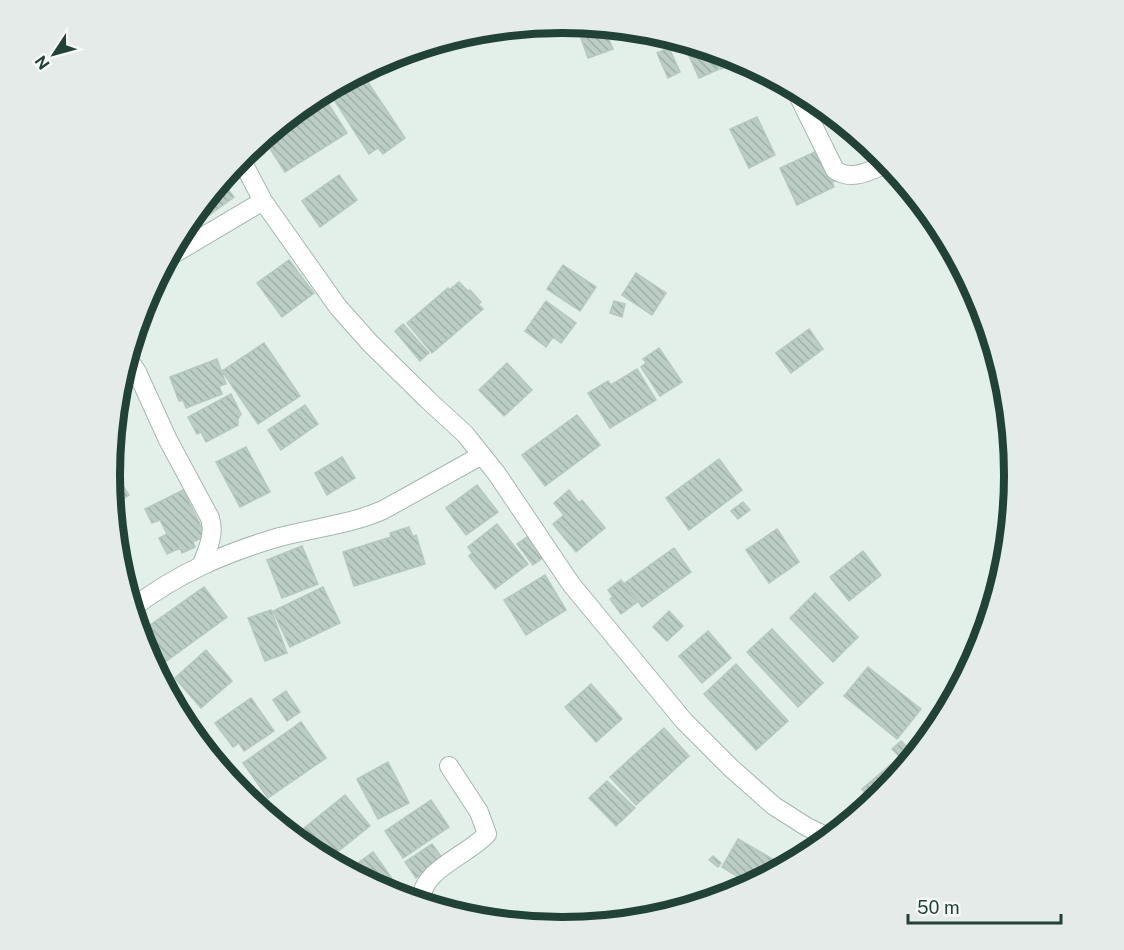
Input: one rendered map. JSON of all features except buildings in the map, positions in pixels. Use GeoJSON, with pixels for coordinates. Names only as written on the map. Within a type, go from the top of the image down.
{"type":"FeatureCollection","features":[{"type":"Feature","properties":{"kind":"street"},"geometry":{"type":"LineString","coordinates":[[802,103],[835,170],[851,177],[879,167]]}},
{"type":"Feature","properties":{"kind":"street"},"geometry":{"type":"LineString","coordinates":[[245,167],[263,201],[345,314],[378,351],[465,434],[497,474],[571,584],[684,721],[731,768],[774,806],[818,836]]}},
{"type":"Feature","properties":{"kind":"street"},"geometry":{"type":"LineString","coordinates":[[182,249],[263,201]]}},
{"type":"Feature","properties":{"kind":"street"},"geometry":{"type":"LineString","coordinates":[[134,367],[168,440],[210,518],[213,527],[212,535],[202,564]]}},
{"type":"Feature","properties":{"kind":"street"},"geometry":{"type":"LineString","coordinates":[[139,603],[160,587],[202,564],[277,538],[366,517],[383,510],[482,455]]}},
{"type":"Feature","properties":{"kind":"street"},"geometry":{"type":"LineString","coordinates":[[422,895],[427,883],[439,869],[480,842],[487,834],[479,812],[449,766]]}}]}
